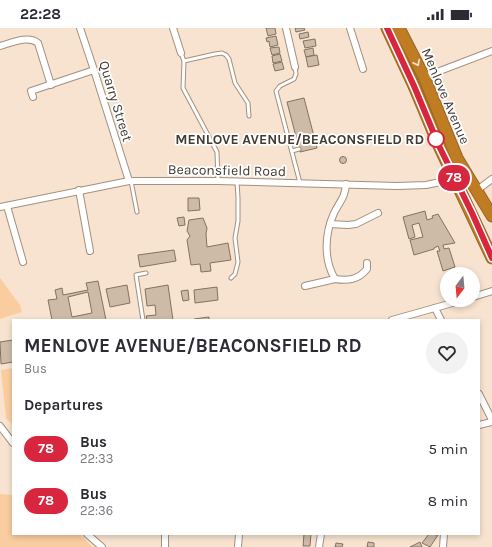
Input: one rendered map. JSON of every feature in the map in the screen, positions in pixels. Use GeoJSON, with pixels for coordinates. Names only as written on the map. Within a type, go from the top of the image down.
{"type":"FeatureCollection","features":[{"type":"Feature","properties":{"kind":"highway","name":"Menlove Avenue"},"geometry":{"type":"LineString","coordinates":[[387,28],[414,86],[440,148],[492,258]]}},
{"type":"Feature","properties":{"kind":"highway","name":"Menlove Avenue"},"geometry":{"type":"LineString","coordinates":[[400,28],[424,77],[457,158],[492,216]]}},
{"type":"Feature","properties":{"kind":"highway"},"geometry":{"type":"LineString","coordinates":[[457,158],[459,165],[458,173],[455,179],[462,187],[468,190],[476,191],[473,197],[471,212]]}},
{"type":"Feature","properties":{"kind":"street","name":"Quarry Street"},"geometry":{"type":"LineString","coordinates":[[80,28],[130,181]]}},
{"type":"Feature","properties":{"kind":"street"},"geometry":{"type":"LineString","coordinates":[[173,28],[182,53]]}},
{"type":"Feature","properties":{"kind":"street"},"geometry":{"type":"LineString","coordinates":[[286,28],[295,67]]}},
{"type":"Feature","properties":{"kind":"street"},"geometry":{"type":"LineString","coordinates":[[350,28],[363,69]]}},
{"type":"Feature","properties":{"kind":"street"},"geometry":{"type":"LineString","coordinates":[[0,46],[29,39],[34,40],[38,43],[51,84]]}},
{"type":"Feature","properties":{"kind":"street"},"geometry":{"type":"LineString","coordinates":[[424,77],[492,51]]}},
{"type":"Feature","properties":{"kind":"street"},"geometry":{"type":"LineString","coordinates":[[31,91],[94,70]]}},
{"type":"Feature","properties":{"kind":"street","name":"Beaconsfield Road"},"geometry":{"type":"LineString","coordinates":[[0,207],[130,181],[237,181],[396,186],[426,185],[455,179]]}},
{"type":"Feature","properties":{"kind":"street"},"geometry":{"type":"LineString","coordinates":[[476,191],[492,179]]}},
{"type":"Feature","properties":{"kind":"street"},"geometry":{"type":"LineString","coordinates":[[335,279],[327,256],[326,245],[330,224],[344,195],[346,184]]}},
{"type":"Feature","properties":{"kind":"street"},"geometry":{"type":"LineString","coordinates":[[79,190],[90,251]]}},
{"type":"Feature","properties":{"kind":"street"},"geometry":{"type":"LineString","coordinates":[[7,206],[23,262]]}},
{"type":"Feature","properties":{"kind":"street"},"geometry":{"type":"LineString","coordinates":[[330,224],[356,224],[378,213]]}},
{"type":"Feature","properties":{"kind":"street"},"geometry":{"type":"LineString","coordinates":[[305,286],[335,279],[345,281],[354,279],[363,275],[367,270],[367,263]]}},
{"type":"Feature","properties":{"kind":"street"},"geometry":{"type":"LineString","coordinates":[[480,295],[492,291]]}},
{"type":"Feature","properties":{"kind":"street"},"geometry":{"type":"LineString","coordinates":[[396,319],[440,307]]}},
{"type":"Feature","properties":{"kind":"street"},"geometry":{"type":"LineString","coordinates":[[435,308],[440,319]]}},
{"type":"Feature","properties":{"kind":"street"},"geometry":{"type":"LineString","coordinates":[[480,396],[492,421],[480,425]]}},
{"type":"Feature","properties":{"kind":"street"},"geometry":{"type":"LineString","coordinates":[[0,426],[12,442]]}},
{"type":"Feature","properties":{"kind":"street"},"geometry":{"type":"LineString","coordinates":[[88,535],[102,547]]}},
{"type":"Feature","properties":{"kind":"street"},"geometry":{"type":"LineString","coordinates":[[164,547],[165,535]]}},
{"type":"Feature","properties":{"kind":"street"},"geometry":{"type":"LineString","coordinates":[[238,547],[239,535]]}},
{"type":"Feature","properties":{"kind":"street"},"geometry":{"type":"LineString","coordinates":[[319,547],[321,535]]}},
{"type":"Feature","properties":{"kind":"street"},"geometry":{"type":"LineString","coordinates":[[443,547],[444,535]]}},
{"type":"Feature","properties":{"kind":"lane"},"geometry":{"type":"LineString","coordinates":[[182,53],[184,61],[182,88],[217,152],[218,181]]}},
{"type":"Feature","properties":{"kind":"lane"},"geometry":{"type":"LineString","coordinates":[[184,61],[215,54],[222,53],[226,55],[229,59],[235,83],[248,103],[249,116]]}},
{"type":"Feature","properties":{"kind":"lane"},"geometry":{"type":"LineString","coordinates":[[295,67],[296,74],[294,79],[280,86],[276,91],[300,183]]}},
{"type":"Feature","properties":{"kind":"lane"},"geometry":{"type":"LineString","coordinates":[[292,151],[299,149]]}},
{"type":"Feature","properties":{"kind":"lane"},"geometry":{"type":"LineString","coordinates":[[130,181],[137,212]]}},
{"type":"Feature","properties":{"kind":"lane"},"geometry":{"type":"LineString","coordinates":[[232,278],[235,274],[238,262],[236,238],[238,205],[237,181]]}},
{"type":"Feature","properties":{"kind":"lane"},"geometry":{"type":"LineString","coordinates":[[143,319],[136,275],[146,273]]}},
{"type":"Feature","properties":{"kind":"shaded area"},"geometry":{"type":"Polygon","coordinates":[[[0,278],[20,305],[22,312],[0,319],[0,278]]]}},
{"type":"Feature","properties":{"kind":"shaded area"},"geometry":{"type":"Polygon","coordinates":[[[12,368],[12,424],[6,418],[1,370],[12,368]]]}},
{"type":"Feature","properties":{"kind":"shaded area"},"geometry":{"type":"Polygon","coordinates":[[[0,494],[12,495],[12,535],[81,535],[92,547],[0,547],[0,494]]]}},
{"type":"Feature","properties":{"kind":"building"},"geometry":{"type":"Polygon","coordinates":[[[266,28],[275,28],[276,34],[268,36],[266,28]]]}},
{"type":"Feature","properties":{"kind":"building"},"geometry":{"type":"Polygon","coordinates":[[[295,28],[304,28],[305,30],[296,32],[295,28]]]}},
{"type":"Feature","properties":{"kind":"building"},"geometry":{"type":"Polygon","coordinates":[[[308,32],[309,37],[300,39],[299,34],[308,32]]]}},
{"type":"Feature","properties":{"kind":"building"},"geometry":{"type":"Polygon","coordinates":[[[276,36],[278,45],[270,47],[269,41],[267,42],[266,38],[276,36]]]}},
{"type":"Feature","properties":{"kind":"building"},"geometry":{"type":"Polygon","coordinates":[[[315,39],[316,46],[305,48],[303,41],[315,39]]]}},
{"type":"Feature","properties":{"kind":"building"},"geometry":{"type":"Polygon","coordinates":[[[279,47],[280,53],[272,55],[270,48],[279,47]]]}},
{"type":"Feature","properties":{"kind":"building"},"geometry":{"type":"Polygon","coordinates":[[[313,48],[314,55],[306,57],[304,50],[313,48]]]}},
{"type":"Feature","properties":{"kind":"building"},"geometry":{"type":"Polygon","coordinates":[[[280,54],[282,61],[273,63],[272,56],[280,54]]]}},
{"type":"Feature","properties":{"kind":"building"},"geometry":{"type":"Polygon","coordinates":[[[317,55],[319,65],[308,67],[306,57],[317,55]]]}},
{"type":"Feature","properties":{"kind":"building"},"geometry":{"type":"Polygon","coordinates":[[[282,62],[284,69],[275,71],[273,64],[282,62]]]}},
{"type":"Feature","properties":{"kind":"building"},"geometry":{"type":"Polygon","coordinates":[[[304,98],[317,148],[300,152],[287,102],[304,98]]]}},
{"type":"Feature","properties":{"kind":"building"},"geometry":{"type":"Polygon","coordinates":[[[343,156],[346,157],[346,163],[343,164],[340,163],[339,160],[340,157],[343,156]]]}},
{"type":"Feature","properties":{"kind":"building"},"geometry":{"type":"Polygon","coordinates":[[[188,198],[199,198],[200,210],[188,211],[188,198]]]}},
{"type":"Feature","properties":{"kind":"building"},"geometry":{"type":"Polygon","coordinates":[[[425,211],[427,220],[438,214],[455,243],[443,245],[444,249],[449,248],[455,267],[442,267],[437,251],[440,251],[438,246],[434,249],[414,255],[410,240],[423,237],[419,223],[412,225],[415,237],[409,239],[403,217],[425,211]]]}},
{"type":"Feature","properties":{"kind":"building"},"geometry":{"type":"Polygon","coordinates":[[[184,217],[185,225],[179,226],[177,218],[184,217]]]}},
{"type":"Feature","properties":{"kind":"building"},"geometry":{"type":"Polygon","coordinates":[[[203,218],[207,228],[207,247],[228,243],[231,260],[210,263],[211,271],[201,272],[200,264],[191,265],[187,240],[190,236],[187,231],[189,220],[203,218]]]}},
{"type":"Feature","properties":{"kind":"building"},"geometry":{"type":"Polygon","coordinates":[[[174,250],[176,261],[140,267],[138,255],[174,250]]]}},
{"type":"Feature","properties":{"kind":"building"},"geometry":{"type":"Polygon","coordinates":[[[98,281],[106,319],[52,319],[48,300],[57,299],[55,290],[62,288],[63,295],[88,290],[86,283],[98,281]],[[88,292],[68,297],[72,317],[92,313],[88,292]]]}},
{"type":"Feature","properties":{"kind":"building"},"geometry":{"type":"Polygon","coordinates":[[[127,285],[130,303],[110,307],[106,289],[127,285]]]}},
{"type":"Feature","properties":{"kind":"building"},"geometry":{"type":"Polygon","coordinates":[[[168,285],[173,319],[147,319],[146,316],[156,315],[155,305],[147,306],[145,289],[168,285]]]}},
{"type":"Feature","properties":{"kind":"building"},"geometry":{"type":"Polygon","coordinates":[[[217,287],[218,300],[195,303],[194,290],[217,287]]]}},
{"type":"Feature","properties":{"kind":"building"},"geometry":{"type":"Polygon","coordinates":[[[188,290],[189,300],[183,301],[181,291],[188,290]]]}},
{"type":"Feature","properties":{"kind":"building"},"geometry":{"type":"Polygon","coordinates":[[[209,317],[209,319],[194,319],[209,317]]]}},
{"type":"Feature","properties":{"kind":"building"},"geometry":{"type":"Polygon","coordinates":[[[12,340],[12,362],[1,364],[0,342],[12,340]]]}},
{"type":"Feature","properties":{"kind":"building"},"geometry":{"type":"Polygon","coordinates":[[[304,535],[311,535],[310,546],[303,546],[304,535]]]}},
{"type":"Feature","properties":{"kind":"building"},"geometry":{"type":"Polygon","coordinates":[[[428,535],[438,535],[430,547],[422,543],[428,535]]]}},
{"type":"Feature","properties":{"kind":"building"},"geometry":{"type":"Polygon","coordinates":[[[368,542],[374,543],[374,547],[367,547],[368,542]]]}},
{"type":"Feature","properties":{"kind":"building"},"geometry":{"type":"Polygon","coordinates":[[[420,542],[422,547],[410,547],[420,542]]]}},
{"type":"Feature","properties":{"kind":"building"},"geometry":{"type":"Polygon","coordinates":[[[336,543],[343,544],[342,547],[335,547],[336,543]]]}},
{"type":"Feature","properties":{"kind":"bus line","name":"78"},"geometry":{"type":"LineString","coordinates":[[387,28],[414,86],[440,148],[492,258]]}},
{"type":"Feature","properties":{"kind":"place","name":"MENLOVE AVENUE/BEACONSFIELD RD"},"geometry":{"type":"Point","coordinates":[436,139]}}]}
